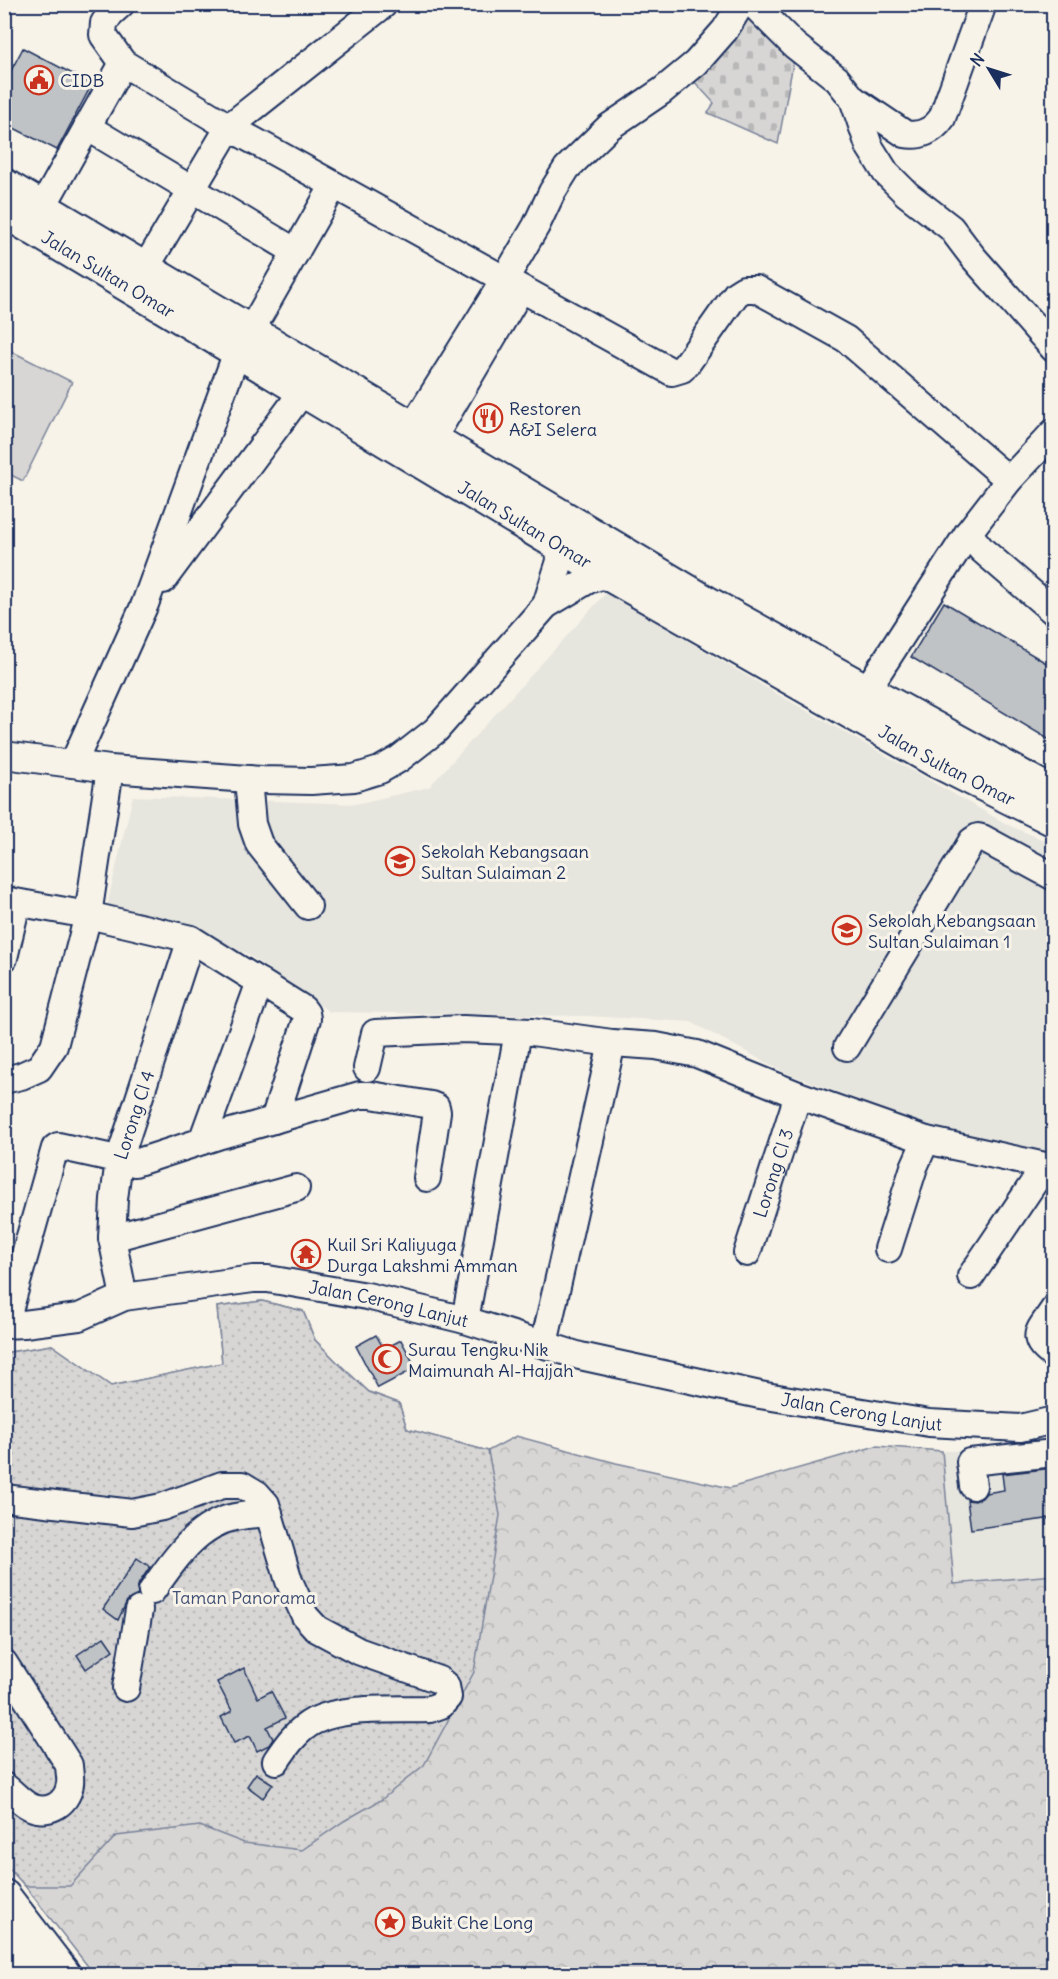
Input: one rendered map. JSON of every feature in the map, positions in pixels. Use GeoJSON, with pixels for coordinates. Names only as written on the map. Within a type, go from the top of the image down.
{"type":"FeatureCollection","features":[{"type":"Feature","properties":{"kind":"main road"},"geometry":{"type":"LineString","coordinates":[[4,185],[146,267],[244,342],[422,434],[706,602],[1053,794]]}},
{"type":"Feature","properties":{"kind":"main road","name":"Jalan Sultan Omar"},"geometry":{"type":"LineString","coordinates":[[4,211],[244,342],[303,391],[608,574],[939,762],[1053,820]]}},
{"type":"Feature","properties":{"kind":"main road"},"geometry":{"type":"LineString","coordinates":[[4,1896],[64,1974]]}},
{"type":"Feature","properties":{"kind":"main road"},"geometry":{"type":"LineString","coordinates":[[4,1938],[33,1974]]}},
{"type":"Feature","properties":{"kind":"street"},"geometry":{"type":"LineString","coordinates":[[121,4],[104,23],[103,35],[123,63],[229,127],[672,372],[681,369],[688,362],[736,294],[744,289],[756,289],[846,339],[1009,480]]}},
{"type":"Feature","properties":{"kind":"street"},"geometry":{"type":"LineString","coordinates":[[422,434],[513,284],[536,226],[552,192],[567,168],[609,127],[662,91],[696,63],[725,30],[741,4]]}},
{"type":"Feature","properties":{"kind":"street"},"geometry":{"type":"LineString","coordinates":[[753,4],[794,45],[837,79],[853,99],[905,134],[913,136],[932,129],[942,118],[983,4]]}},
{"type":"Feature","properties":{"kind":"street"},"geometry":{"type":"LineString","coordinates":[[146,267],[229,127],[383,5]]}},
{"type":"Feature","properties":{"kind":"street"},"geometry":{"type":"LineString","coordinates":[[43,206],[123,63]]}},
{"type":"Feature","properties":{"kind":"street"},"geometry":{"type":"LineString","coordinates":[[853,99],[869,146],[886,173],[907,194],[951,228],[1053,349]]}},
{"type":"Feature","properties":{"kind":"street"},"geometry":{"type":"LineString","coordinates":[[87,127],[296,252]]}},
{"type":"Feature","properties":{"kind":"street"},"geometry":{"type":"LineString","coordinates":[[73,764],[145,604],[244,342],[334,185]]}},
{"type":"Feature","properties":{"kind":"street"},"geometry":{"type":"LineString","coordinates":[[145,604],[303,391]]}},
{"type":"Feature","properties":{"kind":"street"},"geometry":{"type":"LineString","coordinates":[[866,691],[968,533],[1009,480],[1053,432]]}},
{"type":"Feature","properties":{"kind":"street"},"geometry":{"type":"LineString","coordinates":[[968,533],[982,550],[1053,612]]}},
{"type":"Feature","properties":{"kind":"street"},"geometry":{"type":"LineString","coordinates":[[546,605],[556,580],[560,561],[559,544]]}},
{"type":"Feature","properties":{"kind":"street"},"geometry":{"type":"LineString","coordinates":[[4,755],[110,769],[248,779],[311,781],[354,778],[380,770],[399,759],[436,730],[546,605],[588,580],[608,574]]}},
{"type":"Feature","properties":{"kind":"street"},"geometry":{"type":"LineString","coordinates":[[4,1080],[39,1068],[54,1046],[88,915],[110,769]]}},
{"type":"Feature","properties":{"kind":"street"},"geometry":{"type":"LineString","coordinates":[[248,779],[252,824],[259,844],[308,906]]}},
{"type":"Feature","properties":{"kind":"street"},"geometry":{"type":"LineString","coordinates":[[847,1047],[972,841],[978,837],[982,838],[1053,877]]}},
{"type":"Feature","properties":{"kind":"street"},"geometry":{"type":"LineString","coordinates":[[4,958],[11,902],[88,915],[191,939],[306,1013],[307,1019],[274,1120]]}},
{"type":"Feature","properties":{"kind":"street","name":"Lorong Cl 4"},"geometry":{"type":"LineString","coordinates":[[124,1297],[112,1238],[119,1160],[191,939]]}},
{"type":"Feature","properties":{"kind":"street"},"geometry":{"type":"LineString","coordinates":[[202,1141],[260,982]]}},
{"type":"Feature","properties":{"kind":"street"},"geometry":{"type":"LineString","coordinates":[[367,1068],[375,1033],[463,1029],[518,1032],[656,1046],[697,1054],[798,1095],[926,1140],[1049,1167],[971,1276]]}},
{"type":"Feature","properties":{"kind":"street"},"geometry":{"type":"LineString","coordinates":[[465,1320],[518,1032]]}},
{"type":"Feature","properties":{"kind":"street"},"geometry":{"type":"LineString","coordinates":[[544,1344],[612,1043]]}},
{"type":"Feature","properties":{"kind":"street"},"geometry":{"type":"LineString","coordinates":[[5,1325],[55,1148],[58,1146],[62,1145],[135,1163],[360,1095],[371,1095],[431,1104],[436,1107],[427,1178]]}},
{"type":"Feature","properties":{"kind":"street","name":"Lorong Cl 3"},"geometry":{"type":"LineString","coordinates":[[747,1253],[798,1095]]}},
{"type":"Feature","properties":{"kind":"street"},"geometry":{"type":"LineString","coordinates":[[888,1249],[914,1167],[926,1140]]}},
{"type":"Feature","properties":{"kind":"street"},"geometry":{"type":"LineString","coordinates":[[112,1238],[296,1188]]}},
{"type":"Feature","properties":{"kind":"street","name":"Jalan Cerong Lanjut"},"geometry":{"type":"LineString","coordinates":[[5,1325],[79,1317],[124,1297],[236,1281],[268,1279],[367,1296],[465,1320],[598,1360],[724,1389],[929,1423],[1020,1428],[1053,1420]]}},
{"type":"Feature","properties":{"kind":"street"},"geometry":{"type":"LineString","coordinates":[[1053,1309],[1037,1339],[1041,1346],[1053,1356]]}},
{"type":"Feature","properties":{"kind":"street"},"geometry":{"type":"LineString","coordinates":[[973,1486],[970,1462],[1053,1453]]}},
{"type":"Feature","properties":{"kind":"street"},"geometry":{"type":"LineString","coordinates":[[4,1498],[132,1513],[162,1507],[222,1485],[242,1485],[257,1494],[266,1504],[289,1581],[305,1616],[317,1629],[358,1651],[439,1680],[446,1686],[448,1697],[441,1705],[430,1709],[340,1712],[313,1722],[288,1742],[276,1761]]}},
{"type":"Feature","properties":{"kind":"street"},"geometry":{"type":"LineString","coordinates":[[126,1688],[146,1601],[185,1547],[210,1527],[233,1517],[269,1513]]}},
{"type":"Feature","properties":{"kind":"street"},"geometry":{"type":"LineString","coordinates":[[4,1663],[69,1765],[70,1784],[66,1798],[56,1808],[41,1810],[27,1805],[4,1786]]}},
{"type":"Feature","properties":{"kind":"shaded area"},"geometry":{"type":"Polygon","coordinates":[[[606,593],[784,698],[1010,826],[1053,844],[1053,1154],[931,1127],[784,1072],[691,1022],[588,1016],[330,1012],[246,953],[104,918],[133,796],[356,804],[429,787],[606,593]]]}},
{"type":"Feature","properties":{"kind":"shaded area"},"geometry":{"type":"Polygon","coordinates":[[[1053,1441],[1053,1575],[954,1584],[942,1451],[998,1450],[1053,1441]]]}},
{"type":"Feature","properties":{"kind":"green space"},"geometry":{"type":"Polygon","coordinates":[[[754,12],[795,53],[778,144],[708,113],[714,103],[692,79],[743,14],[754,12]]]}},
{"type":"Feature","properties":{"kind":"green space"},"geometry":{"type":"Polygon","coordinates":[[[5,348],[72,382],[23,481],[5,472],[5,348]]]}},
{"type":"Feature","properties":{"kind":"green space"},"geometry":{"type":"Polygon","coordinates":[[[262,1301],[303,1311],[315,1340],[337,1362],[369,1392],[399,1403],[407,1429],[488,1451],[516,1436],[616,1463],[730,1488],[876,1446],[942,1451],[954,1584],[1053,1575],[1053,1974],[94,1974],[5,1863],[4,1353],[52,1345],[111,1386],[222,1363],[217,1307],[262,1301]]]}},
{"type":"Feature","properties":{"kind":"green space","name":"Taman Panorama"},"geometry":{"type":"Polygon","coordinates":[[[262,1301],[303,1311],[315,1340],[337,1362],[369,1392],[399,1403],[407,1429],[488,1451],[500,1515],[474,1672],[424,1765],[381,1800],[344,1821],[302,1850],[244,1843],[200,1826],[116,1836],[70,1886],[25,1886],[4,1863],[4,1353],[52,1345],[111,1386],[222,1363],[217,1307],[262,1301]]]}},
{"type":"Feature","properties":{"kind":"building"},"geometry":{"type":"Polygon","coordinates":[[[23,48],[92,84],[57,150],[4,123],[4,84],[23,48]]]}},
{"type":"Feature","properties":{"kind":"building"},"geometry":{"type":"Polygon","coordinates":[[[944,602],[1053,667],[1053,742],[911,657],[944,602]]]}},
{"type":"Feature","properties":{"kind":"building","name":"Surau Tengku Nik Maimunah Al-Hajjah"},"geometry":{"type":"Polygon","coordinates":[[[376,1335],[384,1349],[401,1340],[416,1368],[378,1388],[356,1346],[376,1335]]]}},
{"type":"Feature","properties":{"kind":"building"},"geometry":{"type":"Polygon","coordinates":[[[1053,1468],[1053,1518],[971,1529],[967,1500],[975,1501],[986,1493],[1004,1490],[1002,1474],[1053,1468]]]}},
{"type":"Feature","properties":{"kind":"building"},"geometry":{"type":"Polygon","coordinates":[[[137,1558],[150,1567],[139,1583],[138,1595],[127,1601],[118,1620],[103,1609],[137,1558]]]}},
{"type":"Feature","properties":{"kind":"building"},"geometry":{"type":"Polygon","coordinates":[[[104,1637],[113,1650],[86,1669],[77,1655],[104,1637]]]}},
{"type":"Feature","properties":{"kind":"building"},"geometry":{"type":"Polygon","coordinates":[[[244,1668],[258,1698],[271,1691],[285,1718],[267,1727],[273,1739],[269,1745],[257,1751],[250,1736],[234,1743],[221,1717],[232,1711],[217,1682],[244,1668]]]}},
{"type":"Feature","properties":{"kind":"building"},"geometry":{"type":"Polygon","coordinates":[[[256,1773],[273,1784],[263,1798],[247,1786],[256,1773]]]}},
{"type":"Feature","properties":{"kind":"place","name":"CIDB"},"geometry":{"type":"Point","coordinates":[39,80]}},
{"type":"Feature","properties":{"kind":"place","name":"Restoren A&I Selera"},"geometry":{"type":"Point","coordinates":[488,418]}},
{"type":"Feature","properties":{"kind":"place","name":"Sekolah Kebangsaan Sultan Sulaiman 2"},"geometry":{"type":"Point","coordinates":[400,861]}},
{"type":"Feature","properties":{"kind":"place","name":"Sekolah Kebangsaan Sultan Sulaiman 1"},"geometry":{"type":"Point","coordinates":[847,930]}},
{"type":"Feature","properties":{"kind":"place","name":"Kuil Sri Kaliyuga Durga Lakshmi Amman"},"geometry":{"type":"Point","coordinates":[306,1254]}},
{"type":"Feature","properties":{"kind":"place","name":"Surau Tengku Nik Maimunah Al-Hajjah"},"geometry":{"type":"Point","coordinates":[387,1359]}},
{"type":"Feature","properties":{"kind":"place","name":"Bukit Che Long"},"geometry":{"type":"Point","coordinates":[390,1922]}}]}
